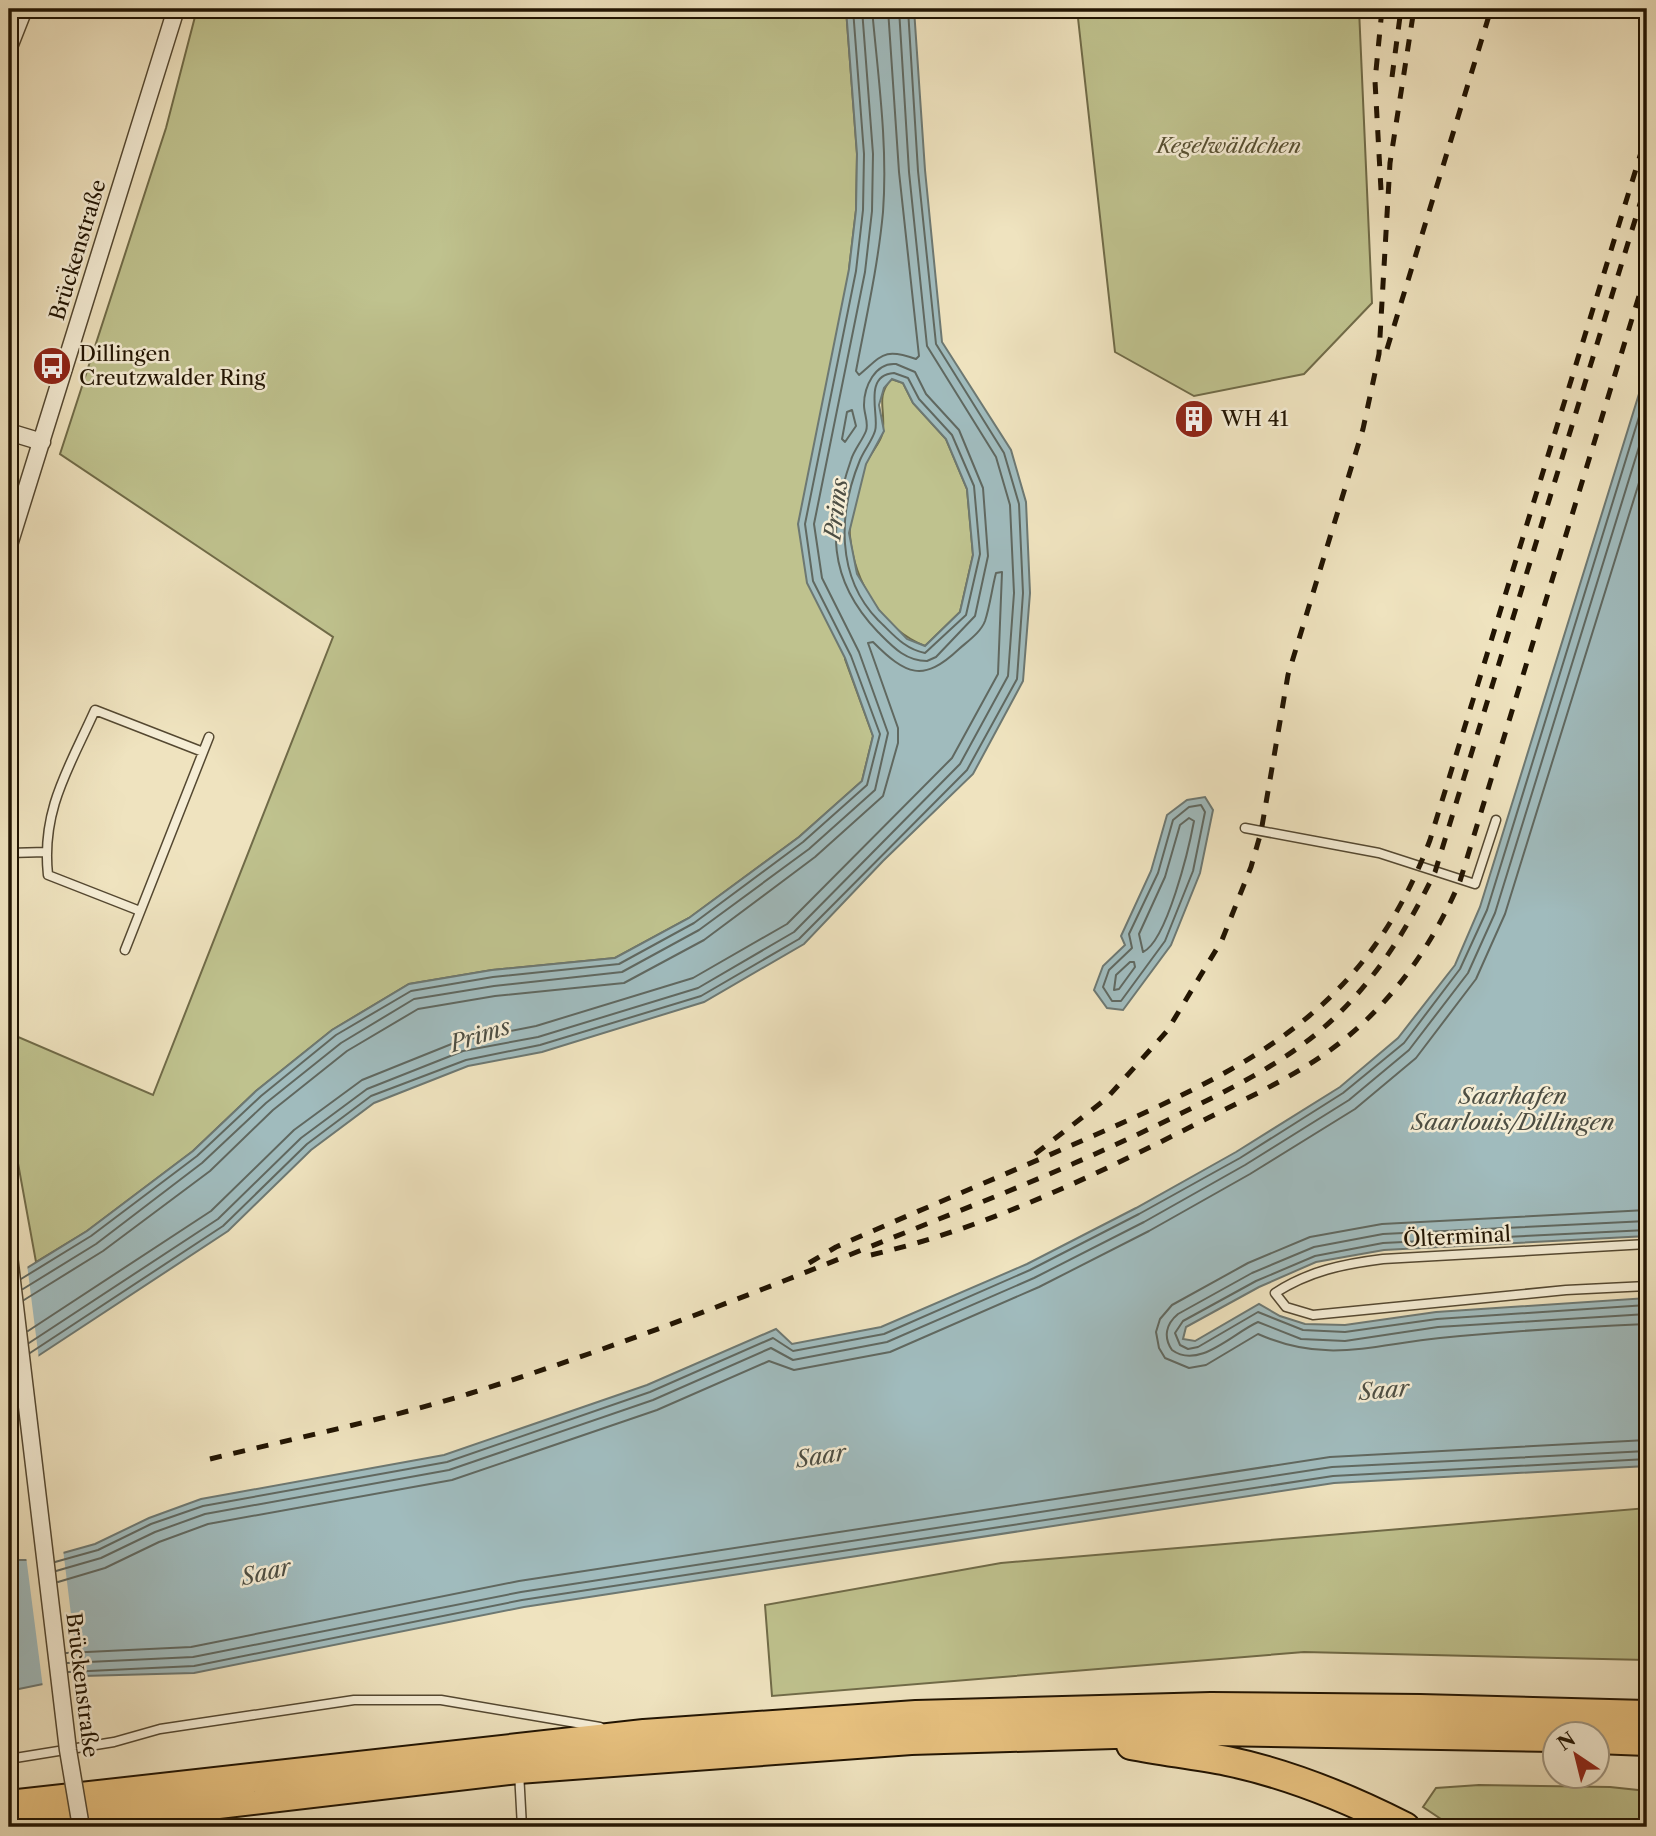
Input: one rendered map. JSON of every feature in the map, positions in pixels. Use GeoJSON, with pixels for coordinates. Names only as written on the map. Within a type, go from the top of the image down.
{"type":"FeatureCollection","features":[{"type":"Feature","properties":{"kind":"highway"},"geometry":{"type":"LineString","coordinates":[[9,1805],[644,1734],[916,1715],[1102,1709],[1420,1709],[1647,1716]]}},
{"type":"Feature","properties":{"kind":"highway"},"geometry":{"type":"LineString","coordinates":[[23,1827],[518,1769],[774,1748],[1066,1734],[1279,1731],[1540,1737]]}},
{"type":"Feature","properties":{"kind":"highway"},"geometry":{"type":"LineString","coordinates":[[1066,1734],[1227,1761],[1276,1773],[1321,1788],[1405,1827]]}},
{"type":"Feature","properties":{"kind":"highway"},"geometry":{"type":"LineString","coordinates":[[1610,1740],[1647,1741]]}},
{"type":"Feature","properties":{"kind":"street"},"geometry":{"type":"LineString","coordinates":[[9,47],[24,9]]}},
{"type":"Feature","properties":{"kind":"street","name":"Brückenstraße"},"geometry":{"type":"LineString","coordinates":[[9,545],[176,9]]}},
{"type":"Feature","properties":{"kind":"street"},"geometry":{"type":"LineString","coordinates":[[9,432],[42,442]]}},
{"type":"Feature","properties":{"kind":"street","name":"Brückenstraße"},"geometry":{"type":"LineString","coordinates":[[9,1256],[68,1750],[81,1827]]}},
{"type":"Feature","properties":{"kind":"lane"},"geometry":{"type":"LineString","coordinates":[[140,911],[48,875],[46,852],[50,810],[95,710],[203,752]]}},
{"type":"Feature","properties":{"kind":"lane"},"geometry":{"type":"LineString","coordinates":[[125,950],[209,737]]}},
{"type":"Feature","properties":{"kind":"lane"},"geometry":{"type":"LineString","coordinates":[[1245,828],[1379,853],[1475,884],[1496,820]]}},
{"type":"Feature","properties":{"kind":"lane"},"geometry":{"type":"LineString","coordinates":[[9,853],[46,852]]}},
{"type":"Feature","properties":{"kind":"lane","name":"Ölterminal"},"geometry":{"type":"LineString","coordinates":[[1647,1244],[1383,1259],[1340,1265],[1301,1276],[1275,1293],[1286,1307],[1313,1315],[1566,1290],[1647,1286]]}},
{"type":"Feature","properties":{"kind":"lane"},"geometry":{"type":"LineString","coordinates":[[9,1759],[68,1750],[160,1729],[354,1700],[442,1700],[644,1734]]}},
{"type":"Feature","properties":{"kind":"lane"},"geometry":{"type":"LineString","coordinates":[[518,1769],[522,1827]]}},
{"type":"Feature","properties":{"kind":"green space"},"geometry":{"type":"Polygon","coordinates":[[[197,9],[846,9],[857,154],[856,210],[849,269],[845,659],[873,736],[862,781],[799,837],[689,918],[615,958],[492,970],[409,984],[332,1030],[256,1091],[193,1151],[87,1231],[36,1262],[9,1114],[9,1033],[153,1095],[333,637],[60,454],[166,128],[197,9]]]}},
{"type":"Feature","properties":{"kind":"green space","name":"Kegelwäldchen"},"geometry":{"type":"Polygon","coordinates":[[[1077,9],[1359,9],[1372,303],[1304,374],[1194,396],[1115,352],[1077,9]]]}},
{"type":"Feature","properties":{"kind":"green space"},"geometry":{"type":"Polygon","coordinates":[[[891,379],[903,383],[913,403],[946,439],[967,489],[973,555],[960,612],[925,646],[896,628],[873,602],[857,570],[850,536],[861,478],[882,433],[882,397],[891,379]]]}},
{"type":"Feature","properties":{"kind":"green space"},"geometry":{"type":"Polygon","coordinates":[[[1647,1508],[1647,1660],[1304,1652],[772,1696],[765,1605],[1001,1563],[1647,1508]]]}},
{"type":"Feature","properties":{"kind":"green space"},"geometry":{"type":"Polygon","coordinates":[[[1479,1785],[1540,1786],[1540,1790],[1610,1790],[1610,1787],[1647,1791],[1647,1827],[1453,1827],[1423,1807],[1436,1788],[1479,1785]]]}},
{"type":"Feature","properties":{"kind":"water","name":"Prims"},"geometry":{"type":"Polygon","coordinates":[[[846,9],[914,9],[925,170],[942,342],[1011,450],[1026,502],[1030,593],[1023,681],[973,774],[883,861],[804,944],[704,1002],[542,1052],[468,1066],[374,1103],[311,1150],[228,1231],[9,1375],[9,1279],[87,1231],[193,1151],[256,1091],[332,1030],[409,984],[492,970],[615,958],[689,918],[799,837],[862,781],[873,736],[845,658],[807,583],[798,524],[849,269],[856,210],[857,154],[846,9]],[[892,379],[884,388],[879,405],[884,431],[866,464],[849,533],[857,574],[879,610],[907,639],[925,646],[960,612],[973,555],[967,489],[946,439],[913,403],[903,383],[892,379]]]}},
{"type":"Feature","properties":{"kind":"water"},"geometry":{"type":"Polygon","coordinates":[[[1647,368],[1647,1236],[1384,1250],[1316,1262],[1259,1287],[1186,1327],[1183,1339],[1195,1341],[1259,1304],[1280,1316],[1305,1324],[1345,1325],[1436,1312],[1647,1298],[1647,1466],[1334,1483],[524,1607],[194,1673],[82,1676],[9,1691],[9,1560],[38,1560],[95,1544],[149,1518],[201,1499],[444,1455],[647,1385],[776,1329],[792,1344],[881,1327],[1027,1264],[1136,1208],[1236,1152],[1340,1087],[1398,1038],[1455,965],[1480,907],[1647,368]]]}},
{"type":"Feature","properties":{"kind":"water"},"geometry":{"type":"Polygon","coordinates":[[[1205,797],[1213,810],[1200,873],[1171,945],[1123,1010],[1107,1008],[1094,990],[1103,966],[1125,945],[1121,936],[1151,871],[1167,815],[1187,800],[1205,797]]]}},
{"type":"Feature","properties":{"kind":"pier"},"geometry":{"type":"Polygon","coordinates":[[[27,1264],[39,1360],[9,1379],[9,1275],[27,1264]]]}},
{"type":"Feature","properties":{"kind":"pier"},"geometry":{"type":"Polygon","coordinates":[[[63,1549],[79,1680],[43,1688],[26,1556],[63,1549]]]}},
{"type":"Feature","properties":{"kind":"railway"},"geometry":{"type":"LineString","coordinates":[[1381,190],[1375,81],[1382,9]]}},
{"type":"Feature","properties":{"kind":"railway"},"geometry":{"type":"LineString","coordinates":[[1392,77],[1401,9]]}},
{"type":"Feature","properties":{"kind":"railway"},"geometry":{"type":"LineString","coordinates":[[1035,1154],[1106,1099],[1167,1031],[1222,940],[1251,867],[1261,832],[1288,675],[1363,429],[1379,354],[1390,163],[1414,9]]}},
{"type":"Feature","properties":{"kind":"railway"},"geometry":{"type":"LineString","coordinates":[[1387,349],[1491,9]]}},
{"type":"Feature","properties":{"kind":"railway"},"geometry":{"type":"LineString","coordinates":[[809,1263],[836,1247],[1152,1110],[1204,1084],[1253,1056],[1297,1026],[1337,990],[1373,949],[1404,899],[1430,840],[1647,133]]}},
{"type":"Feature","properties":{"kind":"railway"},"geometry":{"type":"LineString","coordinates":[[210,1459],[468,1394],[592,1353],[837,1260],[1047,1175],[1161,1123],[1241,1083],[1291,1053],[1321,1030],[1356,995],[1386,957],[1400,937],[1435,872],[1647,181]]}},
{"type":"Feature","properties":{"kind":"railway"},"geometry":{"type":"LineString","coordinates":[[871,1255],[957,1230],[1041,1198],[1124,1160],[1259,1092],[1330,1051],[1364,1022],[1398,986],[1426,946],[1460,881],[1639,296]]}},
{"type":"Feature","properties":{"kind":"place","name":"Dillingen Creutzwalder Ring"},"geometry":{"type":"Point","coordinates":[52,366]}},
{"type":"Feature","properties":{"kind":"place","name":"WH 41"},"geometry":{"type":"Point","coordinates":[1194,419]}},
{"type":"Feature","properties":{"kind":"water label","name":"Saarhafen Saarlouis/Dillingen"},"geometry":{"type":"Point","coordinates":[1513,1109]}},
{"type":"Feature","properties":{"kind":"water label","name":"Saar"},"geometry":{"type":"Point","coordinates":[1384,1390]}},
{"type":"Feature","properties":{"kind":"water label","name":"Saar"},"geometry":{"type":"Point","coordinates":[821,1456]}},
{"type":"Feature","properties":{"kind":"water label","name":"Saar"},"geometry":{"type":"Point","coordinates":[266,1572]}}]}
